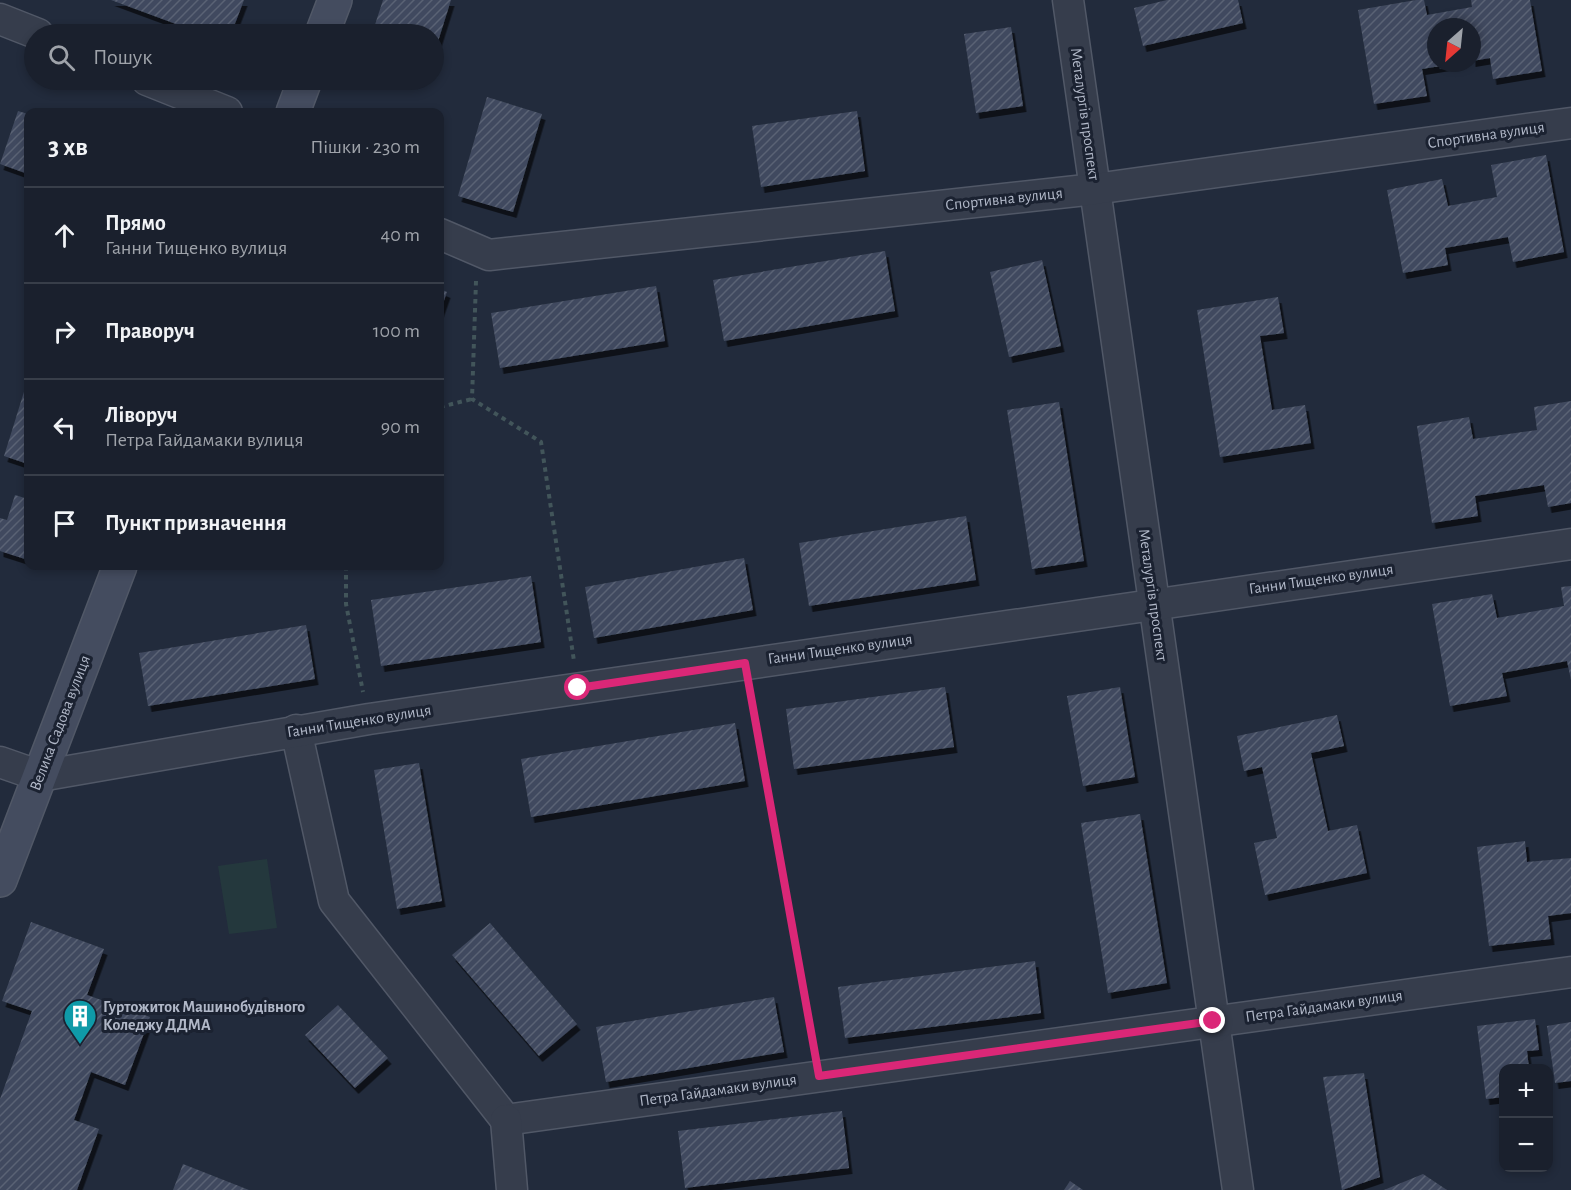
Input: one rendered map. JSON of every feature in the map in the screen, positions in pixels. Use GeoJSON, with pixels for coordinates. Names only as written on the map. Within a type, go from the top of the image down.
{"type":"FeatureCollection","features":[{"type":"Feature","properties":{"kind":"street"},"geometry":{"type":"LineString","coordinates":[[326,24],[335,0]]}},
{"type":"Feature","properties":{"kind":"street","name":"Металургів проспект"},"geometry":{"type":"LineString","coordinates":[[1068,0],[1238,1190]]}},
{"type":"Feature","properties":{"kind":"street"},"geometry":{"type":"LineString","coordinates":[[0,19],[24,28]]}},
{"type":"Feature","properties":{"kind":"street"},"geometry":{"type":"LineString","coordinates":[[172,90],[217,108]]}},
{"type":"Feature","properties":{"kind":"street"},"geometry":{"type":"LineString","coordinates":[[294,108],[301,90]]}},
{"type":"Feature","properties":{"kind":"street","name":"Спортивна вулиця"},"geometry":{"type":"LineString","coordinates":[[444,236],[489,255],[1095,189],[1571,123]]}},
{"type":"Feature","properties":{"kind":"street","name":"Ганни Тищенко вулиця"},"geometry":{"type":"LineString","coordinates":[[40,776],[296,730],[1154,603],[1571,544]]}},
{"type":"Feature","properties":{"kind":"street","name":"Велика Садова вулиця"},"geometry":{"type":"LineString","coordinates":[[0,880],[118,570]]}},
{"type":"Feature","properties":{"kind":"street"},"geometry":{"type":"LineString","coordinates":[[296,730],[334,901],[506,1120],[512,1190]]}},
{"type":"Feature","properties":{"kind":"street"},"geometry":{"type":"LineString","coordinates":[[0,762],[40,776]]}},
{"type":"Feature","properties":{"kind":"street","name":"Петра Гайдамаки вулиця"},"geometry":{"type":"LineString","coordinates":[[506,1120],[1571,972]]}},
{"type":"Feature","properties":{"kind":"path"},"geometry":{"type":"LineString","coordinates":[[472,399],[477,250]]}},
{"type":"Feature","properties":{"kind":"path"},"geometry":{"type":"LineString","coordinates":[[444,407],[472,399],[541,442],[578,688]]}},
{"type":"Feature","properties":{"kind":"path"},"geometry":{"type":"LineString","coordinates":[[346,570],[346,604],[369,719]]}},
{"type":"Feature","properties":{"kind":"path"},"geometry":{"type":"LineString","coordinates":[[745,663],[819,1076]]}},
{"type":"Feature","properties":{"kind":"green space"},"geometry":{"type":"Polygon","coordinates":[[[267,859],[277,928],[229,934],[218,866],[267,859]]]}},
{"type":"Feature","properties":{"kind":"building"},"geometry":{"type":"Polygon","coordinates":[[[111,0],[244,0],[235,24],[176,24],[111,0]]]}},
{"type":"Feature","properties":{"kind":"building"},"geometry":{"type":"Polygon","coordinates":[[[383,0],[451,0],[443,24],[375,24],[383,0]]]}},
{"type":"Feature","properties":{"kind":"building"},"geometry":{"type":"Polygon","coordinates":[[[1167,0],[1238,0],[1243,23],[1143,46],[1134,8],[1167,0]]]}},
{"type":"Feature","properties":{"kind":"building"},"geometry":{"type":"Polygon","coordinates":[[[1424,0],[1427,15],[1472,7],[1471,0],[1530,0],[1542,71],[1493,79],[1490,58],[1481,60],[1481,18],[1427,18],[1427,68],[1422,69],[1427,96],[1374,104],[1358,10],[1424,0]]]}},
{"type":"Feature","properties":{"kind":"building"},"geometry":{"type":"Polygon","coordinates":[[[1011,27],[1023,106],[976,113],[964,34],[1011,27]]]}},
{"type":"Feature","properties":{"kind":"building"},"geometry":{"type":"Polygon","coordinates":[[[487,97],[542,114],[513,212],[458,196],[487,97]]]}},
{"type":"Feature","properties":{"kind":"building"},"geometry":{"type":"Polygon","coordinates":[[[18,111],[24,113],[24,173],[0,164],[18,111]]]}},
{"type":"Feature","properties":{"kind":"building"},"geometry":{"type":"Polygon","coordinates":[[[857,111],[865,171],[761,187],[752,126],[857,111]]]}},
{"type":"Feature","properties":{"kind":"building"},"geometry":{"type":"Polygon","coordinates":[[[1546,155],[1564,252],[1513,262],[1508,237],[1445,248],[1448,265],[1403,273],[1387,190],[1442,179],[1448,206],[1497,197],[1491,165],[1546,155]]]}},
{"type":"Feature","properties":{"kind":"building"},"geometry":{"type":"Polygon","coordinates":[[[885,251],[895,311],[724,341],[713,280],[885,251]]]}},
{"type":"Feature","properties":{"kind":"building"},"geometry":{"type":"Polygon","coordinates":[[[1042,260],[1061,346],[1009,357],[990,272],[1042,260]]]}},
{"type":"Feature","properties":{"kind":"building"},"geometry":{"type":"Polygon","coordinates":[[[656,286],[665,341],[500,368],[491,313],[656,286]]]}},
{"type":"Feature","properties":{"kind":"building"},"geometry":{"type":"Polygon","coordinates":[[[1278,297],[1284,333],[1260,336],[1272,410],[1305,405],[1311,443],[1220,457],[1197,310],[1278,297]]]}},
{"type":"Feature","properties":{"kind":"building"},"geometry":{"type":"Polygon","coordinates":[[[24,392],[24,463],[4,456],[24,392]]]}},
{"type":"Feature","properties":{"kind":"building"},"geometry":{"type":"Polygon","coordinates":[[[1571,401],[1571,503],[1548,507],[1544,485],[1475,496],[1478,516],[1432,523],[1417,426],[1469,417],[1473,439],[1537,430],[1534,407],[1571,401]]]}},
{"type":"Feature","properties":{"kind":"building"},"geometry":{"type":"Polygon","coordinates":[[[1059,402],[1084,561],[1032,569],[1007,410],[1059,402]]]}},
{"type":"Feature","properties":{"kind":"building"},"geometry":{"type":"Polygon","coordinates":[[[15,495],[24,498],[24,559],[0,551],[0,518],[7,520],[15,495]]]}},
{"type":"Feature","properties":{"kind":"building"},"geometry":{"type":"Polygon","coordinates":[[[966,516],[976,580],[809,606],[799,543],[966,516]]]}},
{"type":"Feature","properties":{"kind":"building"},"geometry":{"type":"Polygon","coordinates":[[[744,558],[753,610],[594,638],[585,587],[744,558]]]}},
{"type":"Feature","properties":{"kind":"building"},"geometry":{"type":"Polygon","coordinates":[[[531,576],[541,642],[381,666],[371,600],[531,576]]]}},
{"type":"Feature","properties":{"kind":"building"},"geometry":{"type":"Polygon","coordinates":[[[1571,586],[1571,680],[1567,661],[1502,673],[1507,696],[1450,706],[1432,604],[1492,594],[1497,618],[1564,606],[1561,587],[1571,586]]]}},
{"type":"Feature","properties":{"kind":"building"},"geometry":{"type":"Polygon","coordinates":[[[306,625],[315,679],[148,706],[139,653],[306,625]]]}},
{"type":"Feature","properties":{"kind":"building"},"geometry":{"type":"Polygon","coordinates":[[[945,687],[954,747],[794,769],[786,709],[945,687]]]}},
{"type":"Feature","properties":{"kind":"building"},"geometry":{"type":"Polygon","coordinates":[[[1120,687],[1135,777],[1083,786],[1067,696],[1120,687]]]}},
{"type":"Feature","properties":{"kind":"building"},"geometry":{"type":"Polygon","coordinates":[[[1337,715],[1344,746],[1311,753],[1328,831],[1357,825],[1367,873],[1265,895],[1254,843],[1277,838],[1262,767],[1244,771],[1237,736],[1337,715]]]}},
{"type":"Feature","properties":{"kind":"building"},"geometry":{"type":"Polygon","coordinates":[[[735,723],[745,781],[531,817],[521,759],[735,723]]]}},
{"type":"Feature","properties":{"kind":"building"},"geometry":{"type":"Polygon","coordinates":[[[419,763],[442,901],[397,909],[374,770],[419,763]]]}},
{"type":"Feature","properties":{"kind":"building"},"geometry":{"type":"Polygon","coordinates":[[[1140,814],[1167,983],[1108,993],[1081,823],[1140,814]]]}},
{"type":"Feature","properties":{"kind":"building"},"geometry":{"type":"Polygon","coordinates":[[[1525,841],[1527,862],[1571,858],[1571,913],[1548,916],[1551,939],[1489,946],[1477,847],[1525,841]]]}},
{"type":"Feature","properties":{"kind":"building","name":"Гуртожиток Машинобудівного Коледжу ДДМА"},"geometry":{"type":"Polygon","coordinates":[[[31,922],[104,949],[87,995],[150,1017],[125,1085],[91,1072],[74,1120],[99,1129],[77,1190],[0,1190],[0,1099],[32,1011],[2,1001],[31,922]]]}},
{"type":"Feature","properties":{"kind":"building"},"geometry":{"type":"Polygon","coordinates":[[[490,923],[577,1024],[539,1056],[452,955],[490,923]]]}},
{"type":"Feature","properties":{"kind":"building"},"geometry":{"type":"Polygon","coordinates":[[[1035,961],[1041,1013],[845,1038],[838,987],[1035,961]]]}},
{"type":"Feature","properties":{"kind":"building"},"geometry":{"type":"Polygon","coordinates":[[[774,997],[784,1052],[606,1082],[596,1027],[774,997]]]}},
{"type":"Feature","properties":{"kind":"building"},"geometry":{"type":"Polygon","coordinates":[[[338,1005],[388,1058],[355,1088],[305,1035],[338,1005]]]}},
{"type":"Feature","properties":{"kind":"building"},"geometry":{"type":"Polygon","coordinates":[[[1535,1019],[1539,1050],[1527,1051],[1529,1064],[1499,1064],[1499,1098],[1486,1099],[1477,1026],[1535,1019]]]}},
{"type":"Feature","properties":{"kind":"building"},"geometry":{"type":"Polygon","coordinates":[[[1571,1022],[1571,1081],[1555,1083],[1547,1026],[1571,1022]]]}},
{"type":"Feature","properties":{"kind":"building"},"geometry":{"type":"Polygon","coordinates":[[[1364,1073],[1380,1177],[1342,1190],[1323,1077],[1364,1073]]]}},
{"type":"Feature","properties":{"kind":"building"},"geometry":{"type":"Polygon","coordinates":[[[842,1111],[849,1168],[685,1188],[678,1131],[842,1111]]]}},
{"type":"Feature","properties":{"kind":"building"},"geometry":{"type":"Polygon","coordinates":[[[183,1164],[249,1190],[173,1190],[183,1164]]]}},
{"type":"Feature","properties":{"kind":"building"},"geometry":{"type":"Polygon","coordinates":[[[1423,1174],[1447,1190],[1384,1190],[1423,1174]]]}},
{"type":"Feature","properties":{"kind":"building"},"geometry":{"type":"Polygon","coordinates":[[[1070,1181],[1083,1190],[1064,1190],[1070,1181]]]}},
{"type":"Feature","properties":{"kind":"place","name":"Гуртожиток Машинобудівного Коледжу ДДМА"},"geometry":{"type":"Point","coordinates":[80,1045]}},
{"type":"Feature","properties":{"kind":"route"},"geometry":{"type":"LineString","coordinates":[[578,688],[745,663],[819,1076],[1213,1021]]}}]}
